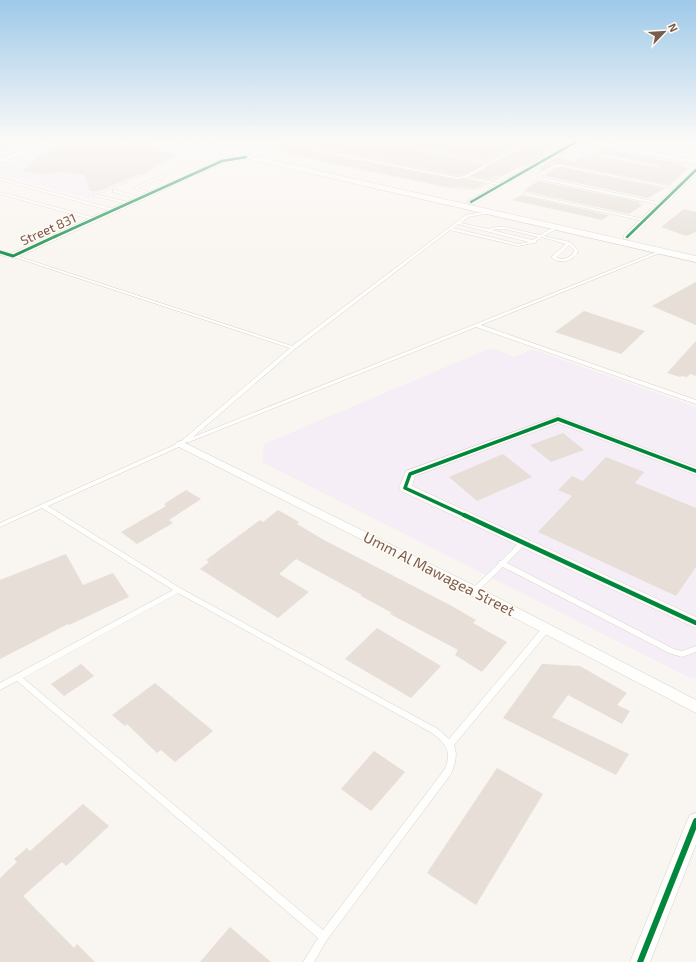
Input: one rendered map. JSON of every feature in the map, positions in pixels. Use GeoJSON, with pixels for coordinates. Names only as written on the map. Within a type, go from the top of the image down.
{"type":"FeatureCollection","features":[{"type":"Feature","properties":{"kind":"main road"},"geometry":{"type":"LineString","coordinates":[[375,184],[696,252]]}},
{"type":"Feature","properties":{"kind":"main road"},"geometry":{"type":"LineString","coordinates":[[466,204],[488,212],[696,259]]}},
{"type":"Feature","properties":{"kind":"street","name":"Street 831"},"geometry":{"type":"LineString","coordinates":[[13,256],[168,184]]}},
{"type":"Feature","properties":{"kind":"street"},"geometry":{"type":"LineString","coordinates":[[466,204],[502,184]]}},
{"type":"Feature","properties":{"kind":"street"},"geometry":{"type":"LineString","coordinates":[[627,237],[681,184]]}},
{"type":"Feature","properties":{"kind":"street"},"geometry":{"type":"LineString","coordinates":[[0,252],[13,256]]}},
{"type":"Feature","properties":{"kind":"street"},"geometry":{"type":"LineString","coordinates":[[696,471],[558,419],[410,474],[405,488],[696,623]]}},
{"type":"Feature","properties":{"kind":"street","name":"Umm Al Mawagea Street"},"geometry":{"type":"LineString","coordinates":[[181,444],[474,590],[696,707]]}},
{"type":"Feature","properties":{"kind":"street"},"geometry":{"type":"LineString","coordinates":[[640,962],[696,821]]}},
{"type":"Feature","properties":{"kind":"lane"},"geometry":{"type":"LineString","coordinates":[[18,184],[113,210]]}},
{"type":"Feature","properties":{"kind":"lane"},"geometry":{"type":"LineString","coordinates":[[144,184],[135,188],[150,193]]}},
{"type":"Feature","properties":{"kind":"lane"},"geometry":{"type":"LineString","coordinates":[[565,184],[661,204]]}},
{"type":"Feature","properties":{"kind":"lane"},"geometry":{"type":"LineString","coordinates":[[656,184],[677,188]]}},
{"type":"Feature","properties":{"kind":"lane"},"geometry":{"type":"LineString","coordinates":[[114,191],[140,198]]}},
{"type":"Feature","properties":{"kind":"lane"},"geometry":{"type":"LineString","coordinates":[[0,193],[94,219]]}},
{"type":"Feature","properties":{"kind":"lane"},"geometry":{"type":"LineString","coordinates":[[525,194],[644,220]]}},
{"type":"Feature","properties":{"kind":"lane"},"geometry":{"type":"LineString","coordinates":[[95,195],[128,203]]}},
{"type":"Feature","properties":{"kind":"lane"},"geometry":{"type":"LineString","coordinates":[[466,204],[468,213],[467,216]]}},
{"type":"Feature","properties":{"kind":"lane"},"geometry":{"type":"LineString","coordinates":[[181,444],[293,348],[467,216],[488,212]]}},
{"type":"Feature","properties":{"kind":"lane"},"geometry":{"type":"LineString","coordinates":[[458,223],[535,242]]}},
{"type":"Feature","properties":{"kind":"lane"},"geometry":{"type":"LineString","coordinates":[[489,230],[500,227],[542,236],[569,243],[576,250],[576,254],[564,260],[557,260],[553,257],[555,254],[569,243]]}},
{"type":"Feature","properties":{"kind":"lane"},"geometry":{"type":"LineString","coordinates":[[450,229],[508,244],[528,244],[535,242],[548,231],[557,227]]}},
{"type":"Feature","properties":{"kind":"lane"},"geometry":{"type":"LineString","coordinates":[[0,525],[181,444],[661,251]]}},
{"type":"Feature","properties":{"kind":"lane"},"geometry":{"type":"LineString","coordinates":[[13,256],[293,348]]}},
{"type":"Feature","properties":{"kind":"lane"},"geometry":{"type":"LineString","coordinates":[[476,325],[696,402]]}},
{"type":"Feature","properties":{"kind":"lane"},"geometry":{"type":"LineString","coordinates":[[43,506],[178,590],[435,731],[444,737],[450,744],[453,753],[452,762],[448,771],[324,937],[308,962]]}},
{"type":"Feature","properties":{"kind":"lane"},"geometry":{"type":"LineString","coordinates":[[474,590],[522,543]]}},
{"type":"Feature","properties":{"kind":"lane"},"geometry":{"type":"LineString","coordinates":[[501,563],[672,651],[682,654],[696,649]]}},
{"type":"Feature","properties":{"kind":"lane"},"geometry":{"type":"LineString","coordinates":[[0,687],[178,590]]}},
{"type":"Feature","properties":{"kind":"lane"},"geometry":{"type":"LineString","coordinates":[[450,744],[546,628]]}},
{"type":"Feature","properties":{"kind":"lane"},"geometry":{"type":"LineString","coordinates":[[18,678],[324,937]]}},
{"type":"Feature","properties":{"kind":"shaded area"},"geometry":{"type":"Polygon","coordinates":[[[36,184],[125,184],[90,199],[36,184]]]}},
{"type":"Feature","properties":{"kind":"shaded area"},"geometry":{"type":"Polygon","coordinates":[[[428,184],[489,184],[478,190],[453,189],[428,184]]]}},
{"type":"Feature","properties":{"kind":"shaded area"},"geometry":{"type":"Polygon","coordinates":[[[491,348],[515,357],[532,349],[696,407],[696,677],[690,678],[262,462],[264,444],[491,348]]]}},
{"type":"Feature","properties":{"kind":"building"},"geometry":{"type":"Polygon","coordinates":[[[87,184],[116,184],[99,191],[90,191],[87,184]]]}},
{"type":"Feature","properties":{"kind":"building"},"geometry":{"type":"Polygon","coordinates":[[[433,184],[481,184],[474,189],[457,185],[452,188],[433,184]]]}},
{"type":"Feature","properties":{"kind":"building"},"geometry":{"type":"Polygon","coordinates":[[[534,184],[552,184],[641,202],[638,204],[643,205],[629,214],[523,191],[534,184]]]}},
{"type":"Feature","properties":{"kind":"building"},"geometry":{"type":"Polygon","coordinates":[[[582,184],[644,184],[665,188],[648,198],[582,184]]]}},
{"type":"Feature","properties":{"kind":"building"},"geometry":{"type":"Polygon","coordinates":[[[522,195],[609,215],[602,220],[512,200],[522,195]]]}},
{"type":"Feature","properties":{"kind":"building"},"geometry":{"type":"Polygon","coordinates":[[[684,209],[696,212],[696,232],[686,236],[661,227],[684,209]]]}},
{"type":"Feature","properties":{"kind":"building"},"geometry":{"type":"Polygon","coordinates":[[[696,282],[696,325],[652,306],[696,282]]]}},
{"type":"Feature","properties":{"kind":"building"},"geometry":{"type":"Polygon","coordinates":[[[584,311],[645,331],[621,354],[555,332],[584,311]]]}},
{"type":"Feature","properties":{"kind":"building"},"geometry":{"type":"Polygon","coordinates":[[[696,341],[696,376],[690,374],[687,377],[680,377],[667,373],[696,341]]]}},
{"type":"Feature","properties":{"kind":"building"},"geometry":{"type":"Polygon","coordinates":[[[563,433],[584,450],[551,462],[530,445],[563,433]]]}},
{"type":"Feature","properties":{"kind":"building"},"geometry":{"type":"Polygon","coordinates":[[[503,454],[532,477],[477,501],[449,477],[503,454]]]}},
{"type":"Feature","properties":{"kind":"building"},"geometry":{"type":"Polygon","coordinates":[[[606,457],[644,472],[635,483],[696,508],[696,567],[676,596],[538,532],[572,496],[558,490],[572,476],[583,481],[606,457]]]}},
{"type":"Feature","properties":{"kind":"building"},"geometry":{"type":"Polygon","coordinates":[[[186,490],[201,499],[169,520],[173,523],[137,544],[121,532],[166,506],[164,504],[186,490]]]}},
{"type":"Feature","properties":{"kind":"building"},"geometry":{"type":"Polygon","coordinates":[[[278,510],[299,522],[297,524],[324,540],[450,605],[476,620],[473,623],[507,642],[482,672],[455,655],[458,650],[390,614],[392,613],[361,596],[362,595],[296,559],[279,574],[309,592],[278,618],[200,569],[209,562],[206,560],[260,520],[263,522],[278,510]]]}},
{"type":"Feature","properties":{"kind":"building"},"geometry":{"type":"Polygon","coordinates":[[[66,554],[83,585],[113,573],[129,597],[69,625],[68,624],[0,659],[0,580],[66,554]]]}},
{"type":"Feature","properties":{"kind":"building"},"geometry":{"type":"Polygon","coordinates":[[[377,628],[441,666],[411,698],[345,659],[377,628]]]}},
{"type":"Feature","properties":{"kind":"building"},"geometry":{"type":"Polygon","coordinates":[[[81,664],[94,676],[64,696],[51,684],[81,664]]]}},
{"type":"Feature","properties":{"kind":"building"},"geometry":{"type":"Polygon","coordinates":[[[542,664],[580,666],[627,693],[617,705],[630,711],[622,724],[568,695],[552,717],[629,754],[616,775],[503,718],[542,664]]]}},
{"type":"Feature","properties":{"kind":"building"},"geometry":{"type":"Polygon","coordinates":[[[155,683],[213,731],[175,762],[161,750],[157,753],[127,724],[125,726],[112,715],[155,683]]]}},
{"type":"Feature","properties":{"kind":"building"},"geometry":{"type":"Polygon","coordinates":[[[374,751],[405,772],[371,811],[341,789],[374,751]]]}},
{"type":"Feature","properties":{"kind":"building"},"geometry":{"type":"Polygon","coordinates":[[[497,768],[543,794],[476,905],[427,873],[497,768]]]}},
{"type":"Feature","properties":{"kind":"building"},"geometry":{"type":"Polygon","coordinates":[[[83,804],[109,826],[66,866],[62,862],[23,896],[74,948],[77,944],[95,962],[0,962],[0,878],[17,862],[14,859],[27,848],[30,851],[83,804]]]}},
{"type":"Feature","properties":{"kind":"building"},"geometry":{"type":"Polygon","coordinates":[[[230,927],[271,962],[200,962],[230,927]]]}},
{"type":"Feature","properties":{"kind":"cycle path"},"geometry":{"type":"LineString","coordinates":[[0,252],[13,256],[172,184]]}},
{"type":"Feature","properties":{"kind":"cycle path"},"geometry":{"type":"LineString","coordinates":[[471,202],[503,184]]}},
{"type":"Feature","properties":{"kind":"cycle path"},"geometry":{"type":"LineString","coordinates":[[627,237],[682,184]]}},
{"type":"Feature","properties":{"kind":"cycle path"},"geometry":{"type":"LineString","coordinates":[[696,471],[558,419],[410,474],[405,488],[696,623]]}},
{"type":"Feature","properties":{"kind":"cycle path"},"geometry":{"type":"LineString","coordinates":[[640,962],[696,821]]}}]}
